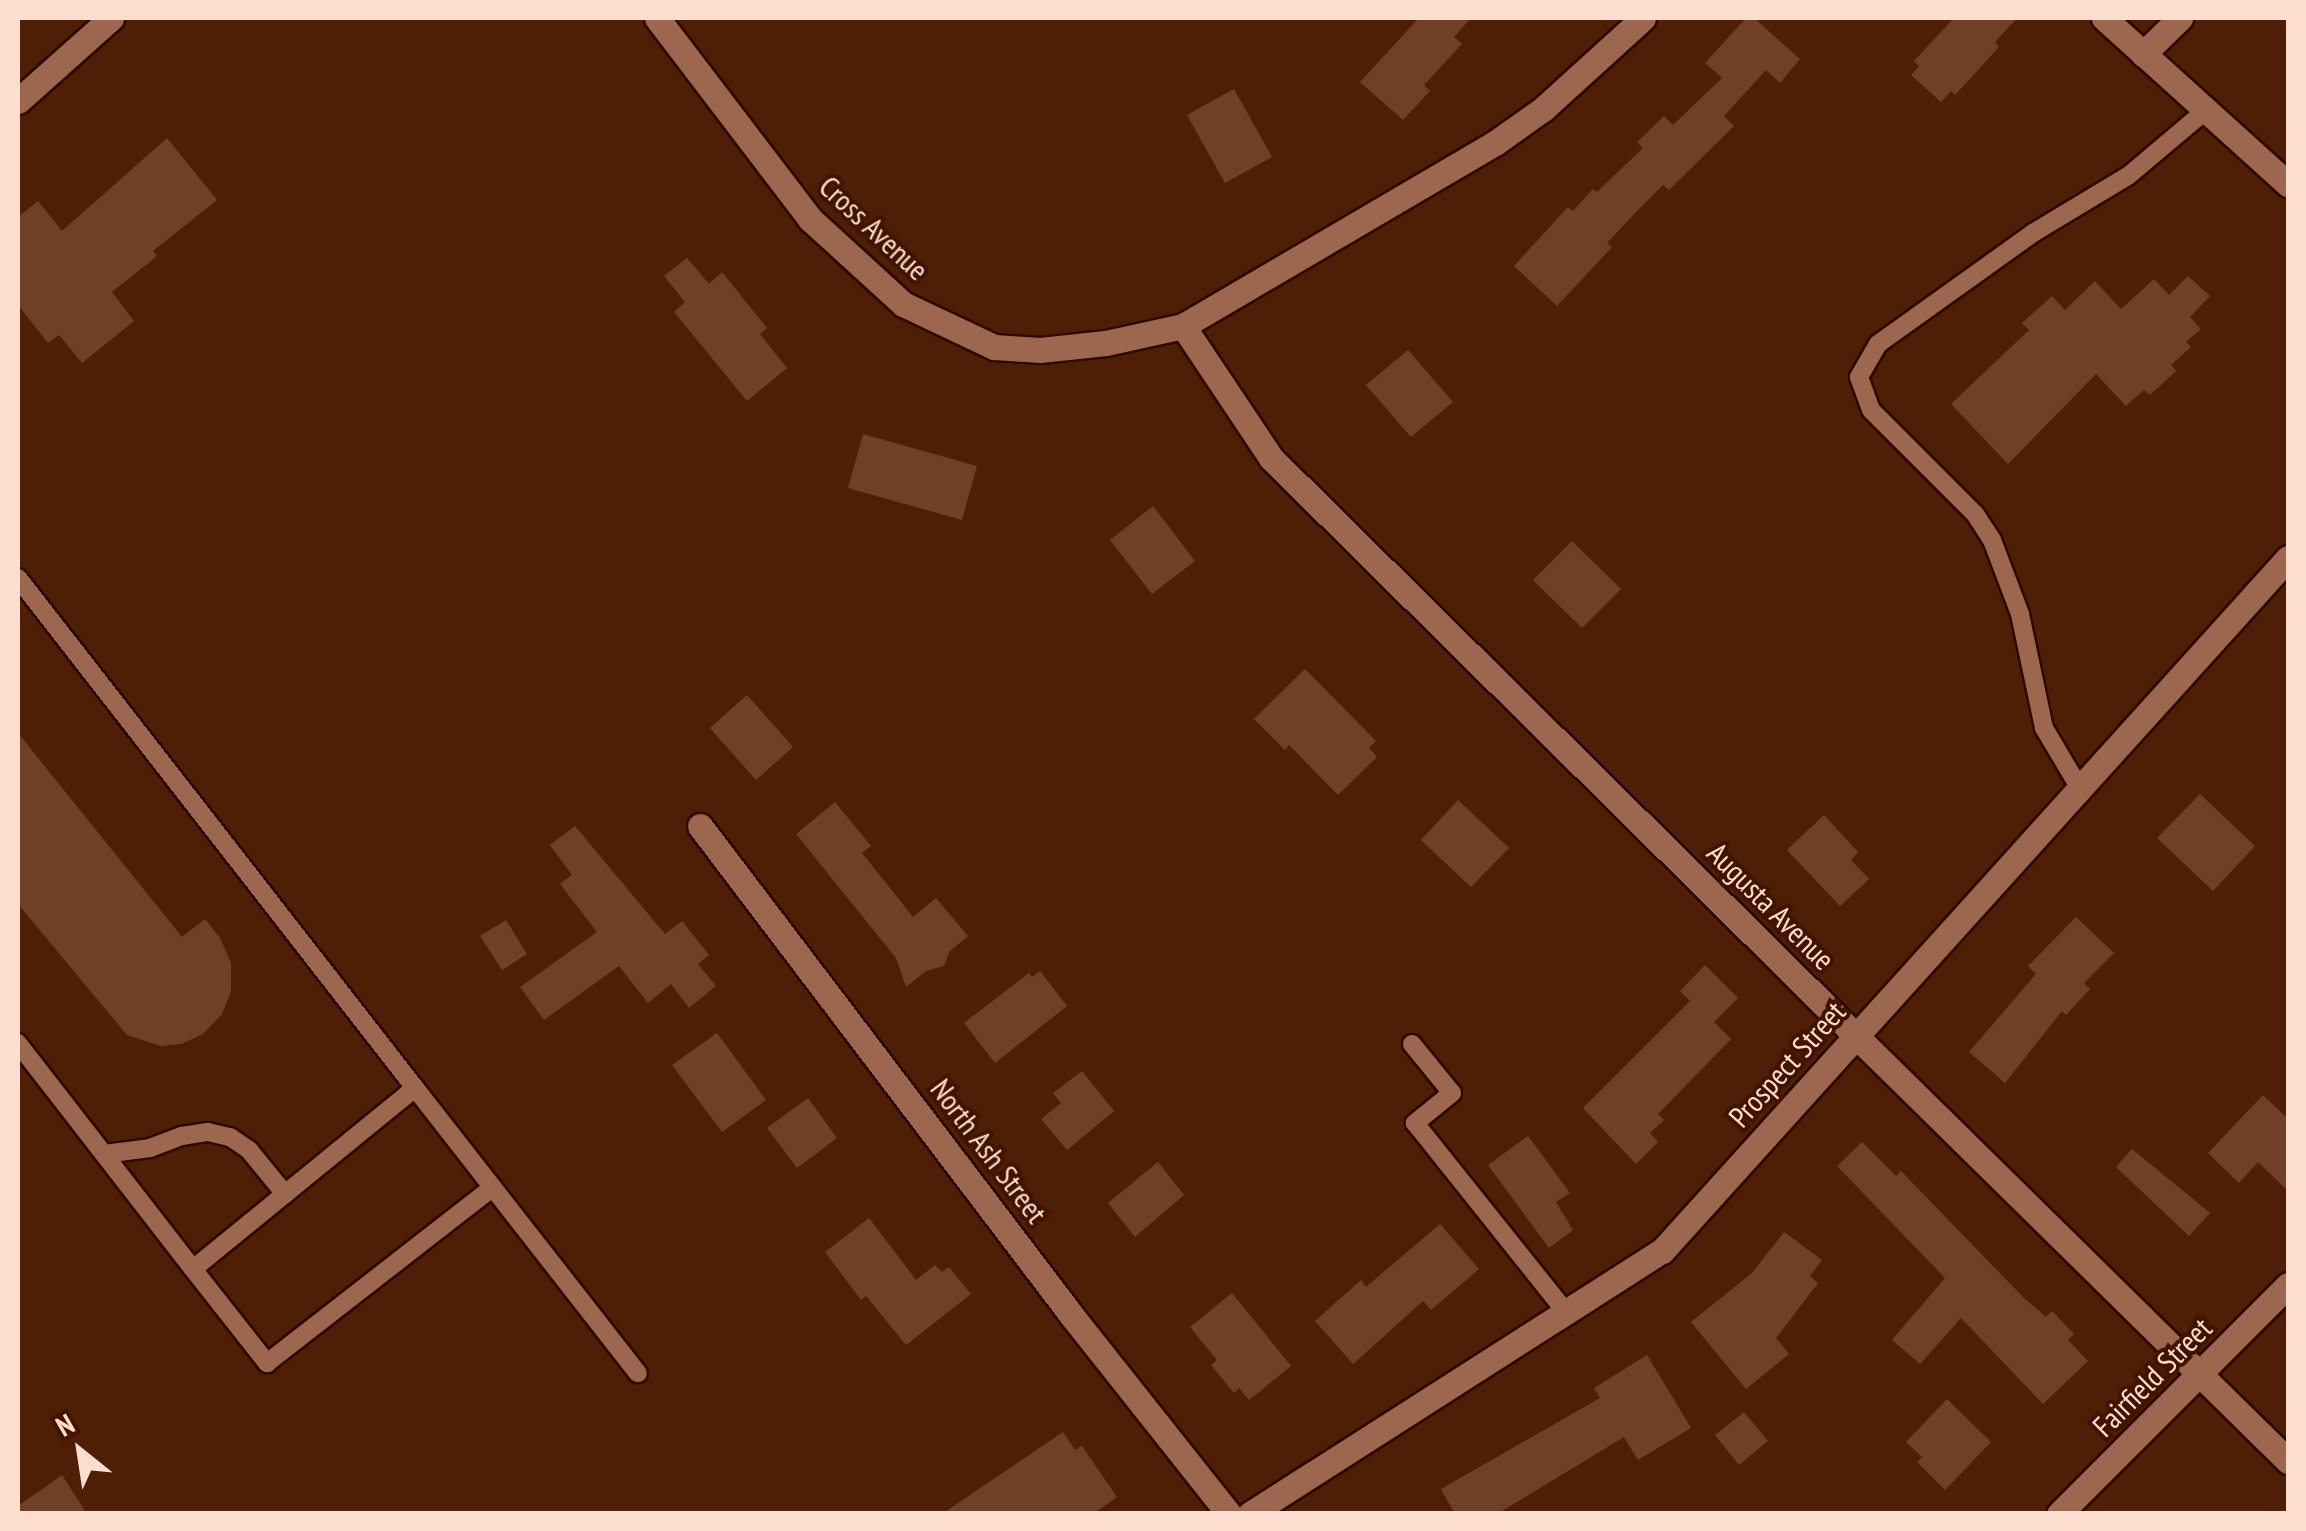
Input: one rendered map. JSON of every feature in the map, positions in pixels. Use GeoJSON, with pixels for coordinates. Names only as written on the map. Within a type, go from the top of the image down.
{"type":"FeatureCollection","features":[{"type":"Feature","properties":{"kind":"street"},"geometry":{"type":"LineString","coordinates":[[18,101],[111,18]]}},
{"type":"Feature","properties":{"kind":"street","name":"Cross Avenue"},"geometry":{"type":"LineString","coordinates":[[657,18],[810,220],[903,304],[994,347],[1040,350],[1106,343],[1183,326],[1495,144],[1543,109],[1643,18]]}},
{"type":"Feature","properties":{"kind":"street"},"geometry":{"type":"LineString","coordinates":[[2104,18],[2288,184]]}},
{"type":"Feature","properties":{"kind":"street"},"geometry":{"type":"LineString","coordinates":[[2144,54],[2180,18]]}},
{"type":"Feature","properties":{"kind":"street","name":"Augusta Avenue"},"geometry":{"type":"LineString","coordinates":[[1183,326],[1271,458],[2288,1461]]}},
{"type":"Feature","properties":{"kind":"street","name":"Prospect Street"},"geometry":{"type":"LineString","coordinates":[[1250,1514],[1662,1251],[2288,558]]}},
{"type":"Feature","properties":{"kind":"street","name":"North Ash Street"},"geometry":{"type":"LineString","coordinates":[[700,826],[1072,1316],[1229,1514]]}},
{"type":"Feature","properties":{"kind":"street","name":"Fairfield Street"},"geometry":{"type":"LineString","coordinates":[[2059,1514],[2288,1285]]}},
{"type":"Feature","properties":{"kind":"lane"},"geometry":{"type":"LineString","coordinates":[[2079,787],[2044,728],[2020,614],[1992,540],[1976,516],[1871,410],[1859,377],[1878,344],[2032,233],[2128,176],[2205,111]]}},
{"type":"Feature","properties":{"kind":"lane"},"geometry":{"type":"LineString","coordinates":[[18,578],[638,1373]]}},
{"type":"Feature","properties":{"kind":"lane"},"geometry":{"type":"LineString","coordinates":[[18,1043],[267,1363],[493,1187]]}},
{"type":"Feature","properties":{"kind":"lane"},"geometry":{"type":"LineString","coordinates":[[1412,1044],[1452,1094],[1415,1123],[1566,1312]]}},
{"type":"Feature","properties":{"kind":"lane"},"geometry":{"type":"LineString","coordinates":[[193,1270],[415,1088]]}},
{"type":"Feature","properties":{"kind":"lane"},"geometry":{"type":"LineString","coordinates":[[104,1154],[150,1148],[182,1136],[208,1132],[230,1136],[249,1150],[285,1194]]}},
{"type":"Feature","properties":{"kind":"building"},"geometry":{"type":"Polygon","coordinates":[[[1419,18],[1471,18],[1454,37],[1462,44],[1424,85],[1430,91],[1403,120],[1360,82],[1419,18]]]}},
{"type":"Feature","properties":{"kind":"building"},"geometry":{"type":"Polygon","coordinates":[[[1746,18],[1754,18],[1800,59],[1780,83],[1766,70],[1724,116],[1734,126],[1669,190],[1663,185],[1635,213],[1607,243],[1612,247],[1557,306],[1514,266],[1568,207],[1573,211],[1643,148],[1637,142],[1664,116],[1673,125],[1722,78],[1705,63],[1746,18]]]}},
{"type":"Feature","properties":{"kind":"building"},"geometry":{"type":"Polygon","coordinates":[[[1954,18],[2017,18],[1995,42],[1999,47],[1955,95],[1951,91],[1941,102],[1911,75],[1919,66],[1914,61],[1954,18]]]}},
{"type":"Feature","properties":{"kind":"building"},"geometry":{"type":"Polygon","coordinates":[[[1234,89],[1272,157],[1225,183],[1187,115],[1234,89]]]}},
{"type":"Feature","properties":{"kind":"building"},"geometry":{"type":"Polygon","coordinates":[[[167,138],[217,200],[153,251],[157,256],[112,292],[134,321],[82,363],[59,335],[48,343],[18,305],[18,217],[38,201],[62,231],[167,138]]]}},
{"type":"Feature","properties":{"kind":"building"},"geometry":{"type":"Polygon","coordinates":[[[687,258],[709,284],[722,272],[767,328],[760,334],[787,368],[747,401],[674,312],[685,302],[664,276],[687,258]]]}},
{"type":"Feature","properties":{"kind":"building"},"geometry":{"type":"Polygon","coordinates":[[[2188,276],[2210,296],[2190,317],[2201,329],[2186,342],[2191,347],[2171,365],[2176,371],[2150,395],[2144,390],[2126,406],[2096,374],[2008,464],[1951,404],[2029,330],[2022,323],[2052,296],[2065,310],[2095,281],[2121,309],[2154,279],[2169,295],[2188,276]]]}},
{"type":"Feature","properties":{"kind":"building"},"geometry":{"type":"Polygon","coordinates":[[[1408,350],[1453,402],[1411,437],[1366,385],[1408,350]]]}},
{"type":"Feature","properties":{"kind":"building"},"geometry":{"type":"Polygon","coordinates":[[[863,434],[977,466],[962,520],[848,488],[863,434]]]}},
{"type":"Feature","properties":{"kind":"building"},"geometry":{"type":"Polygon","coordinates":[[[1153,506],[1195,561],[1152,594],[1110,540],[1153,506]]]}},
{"type":"Feature","properties":{"kind":"building"},"geometry":{"type":"Polygon","coordinates":[[[1572,541],[1621,589],[1582,628],[1533,580],[1572,541]]]}},
{"type":"Feature","properties":{"kind":"building"},"geometry":{"type":"Polygon","coordinates":[[[1305,669],[1376,741],[1369,748],[1377,757],[1338,795],[1289,745],[1285,750],[1254,719],[1305,669]]]}},
{"type":"Feature","properties":{"kind":"building"},"geometry":{"type":"Polygon","coordinates":[[[747,695],[793,747],[756,780],[710,728],[747,695]]]}},
{"type":"Feature","properties":{"kind":"building"},"geometry":{"type":"Polygon","coordinates":[[[18,733],[182,937],[205,919],[220,938],[231,963],[231,991],[222,1014],[203,1034],[181,1044],[161,1046],[127,1035],[18,904],[18,733]]]}},
{"type":"Feature","properties":{"kind":"building"},"geometry":{"type":"Polygon","coordinates":[[[2200,794],[2255,846],[2213,891],[2157,838],[2200,794]]]}},
{"type":"Feature","properties":{"kind":"building"},"geometry":{"type":"Polygon","coordinates":[[[1458,800],[1509,848],[1471,887],[1421,840],[1458,800]]]}},
{"type":"Feature","properties":{"kind":"building"},"geometry":{"type":"Polygon","coordinates":[[[835,802],[871,846],[862,853],[913,917],[936,898],[968,936],[949,952],[944,966],[926,971],[906,987],[896,958],[796,834],[835,802]]]}},
{"type":"Feature","properties":{"kind":"building"},"geometry":{"type":"Polygon","coordinates":[[[1824,815],[1858,852],[1851,860],[1869,879],[1840,906],[1787,850],[1824,815]]]}},
{"type":"Feature","properties":{"kind":"building"},"geometry":{"type":"Polygon","coordinates":[[[575,826],[665,934],[682,921],[709,955],[698,964],[716,986],[689,1008],[671,984],[648,1003],[619,966],[544,1020],[520,987],[597,932],[560,884],[572,875],[550,845],[575,826]]]}},
{"type":"Feature","properties":{"kind":"building"},"geometry":{"type":"Polygon","coordinates":[[[2076,917],[2114,953],[2084,983],[2090,989],[2066,1015],[2062,1011],[2005,1083],[1969,1052],[2036,974],[2028,966],[2076,917]]]}},
{"type":"Feature","properties":{"kind":"building"},"geometry":{"type":"Polygon","coordinates":[[[506,920],[527,954],[502,970],[480,936],[506,920]]]}},
{"type":"Feature","properties":{"kind":"building"},"geometry":{"type":"Polygon","coordinates":[[[1705,965],[1738,998],[1714,1022],[1731,1039],[1658,1114],[1664,1120],[1650,1133],[1658,1142],[1636,1164],[1583,1108],[1690,1001],[1680,991],[1705,965]]]}},
{"type":"Feature","properties":{"kind":"building"},"geometry":{"type":"Polygon","coordinates":[[[1040,971],[1067,1006],[995,1063],[964,1023],[1029,973],[1032,977],[1040,971]]]}},
{"type":"Feature","properties":{"kind":"building"},"geometry":{"type":"Polygon","coordinates":[[[717,1033],[766,1100],[722,1132],[672,1065],[717,1033]]]}},
{"type":"Feature","properties":{"kind":"building"},"geometry":{"type":"Polygon","coordinates":[[[1082,1071],[1114,1111],[1067,1150],[1041,1119],[1061,1103],[1053,1093],[1082,1071]]]}},
{"type":"Feature","properties":{"kind":"building"},"geometry":{"type":"Polygon","coordinates":[[[2263,1095],[2288,1119],[2288,1191],[2258,1162],[2239,1183],[2208,1153],[2263,1095]]]}},
{"type":"Feature","properties":{"kind":"building"},"geometry":{"type":"Polygon","coordinates":[[[808,1098],[837,1138],[797,1168],[767,1128],[808,1098]]]}},
{"type":"Feature","properties":{"kind":"building"},"geometry":{"type":"Polygon","coordinates":[[[1528,1136],[1570,1193],[1556,1202],[1573,1230],[1549,1248],[1488,1165],[1528,1136]]]}},
{"type":"Feature","properties":{"kind":"building"},"geometry":{"type":"Polygon","coordinates":[[[1862,1142],[1896,1176],[1901,1171],[2023,1297],[2046,1317],[2052,1311],[2074,1334],[2068,1340],[2088,1361],[2043,1404],[1961,1318],[1920,1364],[1892,1340],[1945,1278],[1837,1166],[1862,1142]]]}},
{"type":"Feature","properties":{"kind":"building"},"geometry":{"type":"Polygon","coordinates":[[[2132,1149],[2210,1213],[2189,1236],[2116,1167],[2132,1149]]]}},
{"type":"Feature","properties":{"kind":"building"},"geometry":{"type":"Polygon","coordinates":[[[1158,1162],[1184,1195],[1135,1237],[1108,1203],[1158,1162]]]}},
{"type":"Feature","properties":{"kind":"building"},"geometry":{"type":"Polygon","coordinates":[[[869,1218],[916,1280],[935,1265],[942,1272],[949,1267],[971,1294],[906,1345],[866,1296],[861,1300],[825,1252],[869,1218]]]}},
{"type":"Feature","properties":{"kind":"building"},"geometry":{"type":"Polygon","coordinates":[[[1440,1224],[1479,1269],[1431,1310],[1423,1301],[1353,1364],[1315,1321],[1361,1280],[1366,1287],[1440,1224]]]}},
{"type":"Feature","properties":{"kind":"building"},"geometry":{"type":"Polygon","coordinates":[[[1784,1232],[1822,1260],[1810,1276],[1818,1283],[1776,1338],[1789,1354],[1746,1389],[1691,1322],[1752,1273],[1784,1232]]]}},
{"type":"Feature","properties":{"kind":"building"},"geometry":{"type":"Polygon","coordinates":[[[1232,1293],[1291,1366],[1249,1400],[1239,1388],[1234,1393],[1211,1365],[1217,1360],[1190,1327],[1232,1293]]]}},
{"type":"Feature","properties":{"kind":"building"},"geometry":{"type":"Polygon","coordinates":[[[1647,1355],[1691,1428],[1638,1460],[1624,1437],[1497,1514],[1455,1514],[1441,1489],[1600,1398],[1594,1388],[1647,1355]]]}},
{"type":"Feature","properties":{"kind":"building"},"geometry":{"type":"Polygon","coordinates":[[[1947,1399],[1991,1442],[1945,1490],[1917,1462],[1922,1457],[1906,1442],[1947,1399]]]}},
{"type":"Feature","properties":{"kind":"building"},"geometry":{"type":"Polygon","coordinates":[[[1744,1412],[1768,1441],[1739,1465],[1715,1435],[1744,1412]]]}},
{"type":"Feature","properties":{"kind":"building"},"geometry":{"type":"Polygon","coordinates":[[[1063,1432],[1075,1450],[1082,1446],[1117,1497],[1093,1514],[942,1514],[1063,1432]]]}},
{"type":"Feature","properties":{"kind":"building"},"geometry":{"type":"Polygon","coordinates":[[[62,1475],[87,1514],[18,1514],[18,1506],[62,1475]]]}}]}
